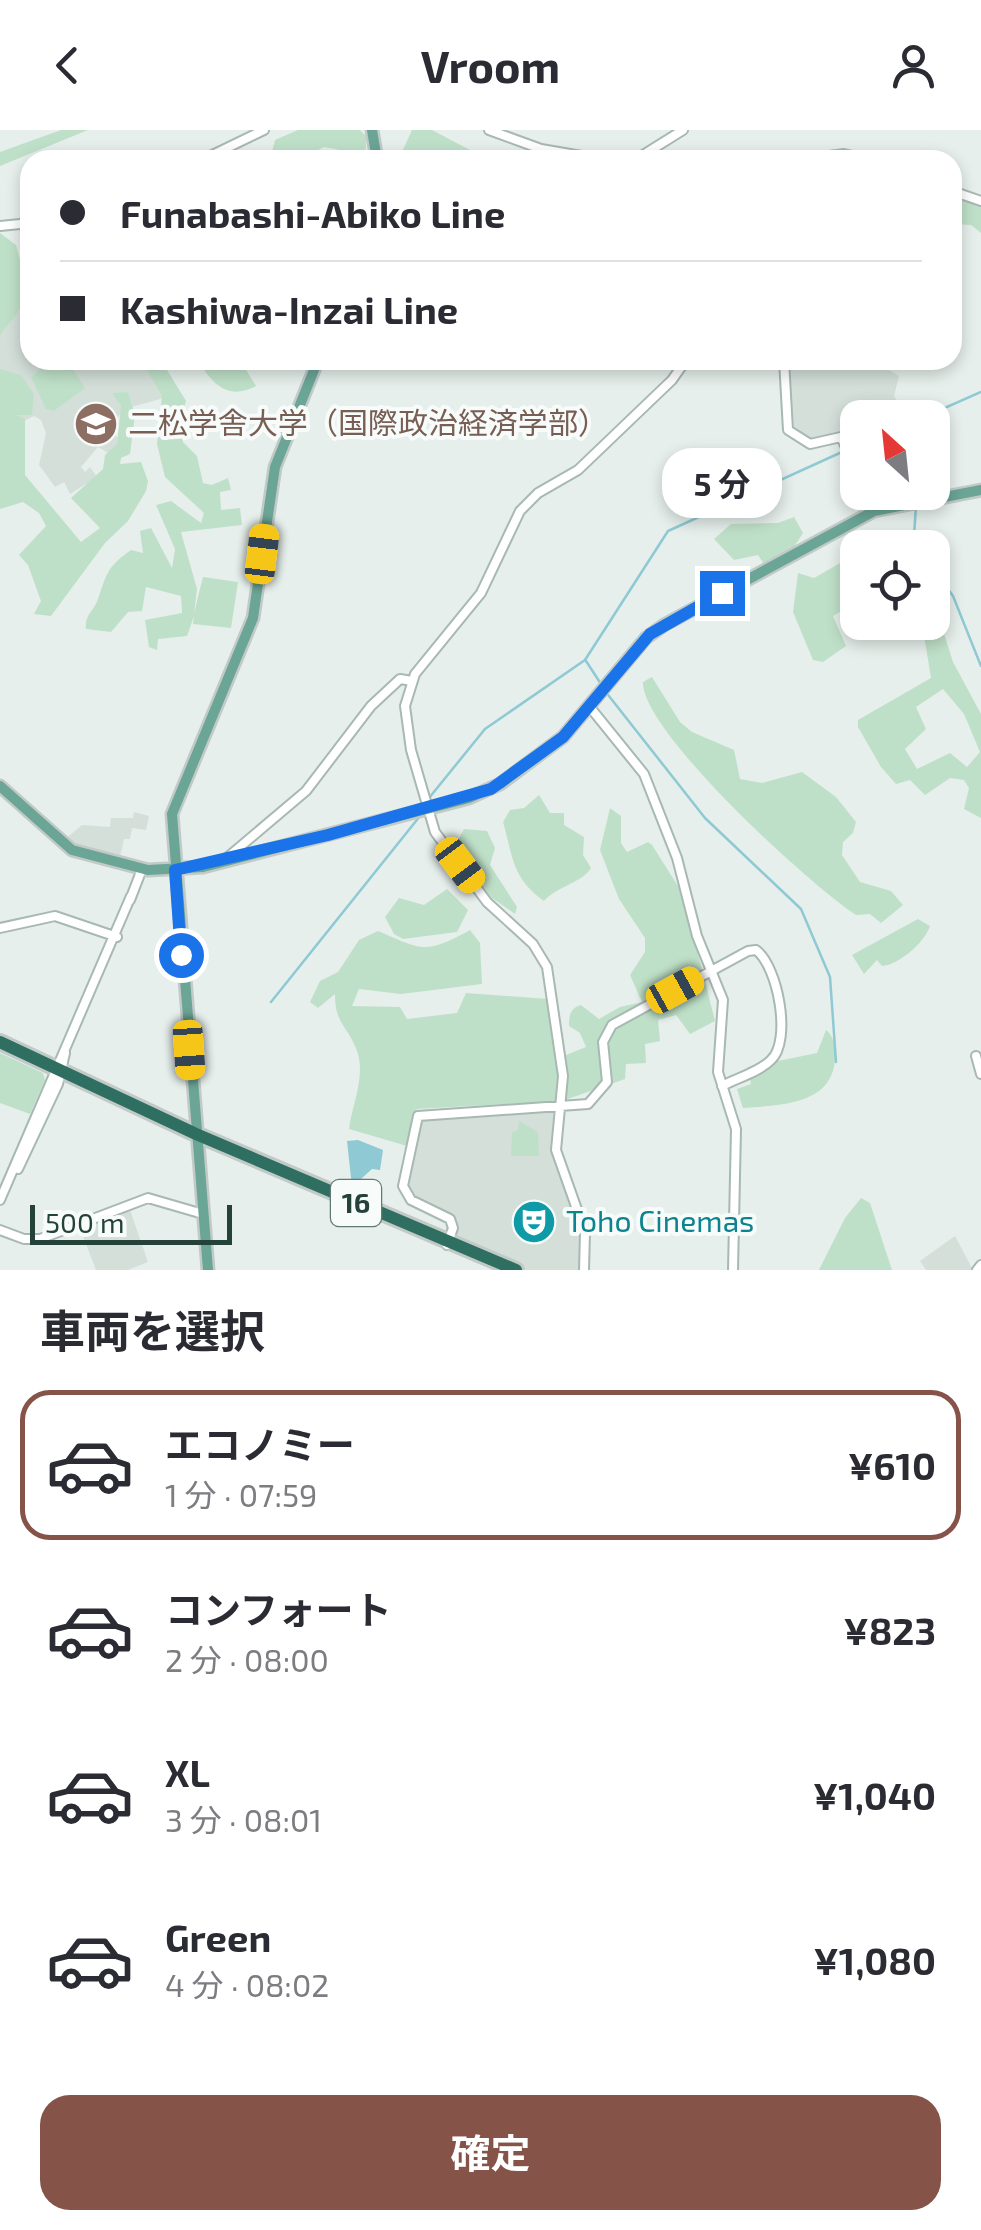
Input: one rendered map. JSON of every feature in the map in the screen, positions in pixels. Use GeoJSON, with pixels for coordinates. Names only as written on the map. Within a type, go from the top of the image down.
{"type":"FeatureCollection","features":[{"type":"Feature","properties":{"kind":"highway","name":"16"},"geometry":{"type":"LineString","coordinates":[[0,1044],[196,1136],[516,1270]]}},
{"type":"Feature","properties":{"kind":"highway","name":"16"},"geometry":{"type":"LineString","coordinates":[[448,1242],[506,1270]]}},
{"type":"Feature","properties":{"kind":"main road"},"geometry":{"type":"LineString","coordinates":[[208,1270],[175,870],[174,802],[252,618],[273,474],[314,370]]}},
{"type":"Feature","properties":{"kind":"main road"},"geometry":{"type":"LineString","coordinates":[[0,786],[63,845],[142,869],[175,870],[222,862],[477,795],[510,778],[563,737],[655,630],[874,511],[981,490]]}},
{"type":"Feature","properties":{"kind":"street"},"geometry":{"type":"LineString","coordinates":[[223,150],[264,130]]}},
{"type":"Feature","properties":{"kind":"street"},"geometry":{"type":"LineString","coordinates":[[490,130],[547,150]]}},
{"type":"Feature","properties":{"kind":"street"},"geometry":{"type":"LineString","coordinates":[[651,150],[682,130]]}},
{"type":"Feature","properties":{"kind":"street"},"geometry":{"type":"LineString","coordinates":[[584,1270],[586,1232],[557,1156],[563,1076],[548,968],[533,944],[487,902],[439,838],[426,808],[405,720],[412,680],[481,593],[524,507],[578,470],[678,370]]}},
{"type":"Feature","properties":{"kind":"street"},"geometry":{"type":"LineString","coordinates":[[785,370],[788,430],[810,444],[840,436]]}},
{"type":"Feature","properties":{"kind":"street"},"geometry":{"type":"LineString","coordinates":[[222,862],[306,790],[381,696],[400,679],[412,680]]}},
{"type":"Feature","properties":{"kind":"street"},"geometry":{"type":"LineString","coordinates":[[589,706],[644,774],[677,858],[696,936],[724,1006],[718,1062],[736,1129],[733,1270]]}},
{"type":"Feature","properties":{"kind":"street"},"geometry":{"type":"LineString","coordinates":[[0,1210],[68,1035],[142,869]]}},
{"type":"Feature","properties":{"kind":"street"},"geometry":{"type":"LineString","coordinates":[[0,928],[55,916],[115,936]]}},
{"type":"Feature","properties":{"kind":"street"},"geometry":{"type":"LineString","coordinates":[[448,1242],[453,1228],[450,1219],[411,1200],[403,1186],[416,1118],[425,1112],[588,1104],[604,1089],[608,1073],[603,1042],[608,1029],[710,971],[756,950],[770,966],[780,998],[776,1055],[722,1086]]}},
{"type":"Feature","properties":{"kind":"street"},"geometry":{"type":"LineString","coordinates":[[976,1056],[981,1074]]}},
{"type":"Feature","properties":{"kind":"street"},"geometry":{"type":"LineString","coordinates":[[0,1200],[56,1071]]}},
{"type":"Feature","properties":{"kind":"street"},"geometry":{"type":"LineString","coordinates":[[0,1230],[20,1238],[40,1239],[148,1198],[203,1214]]}},
{"type":"Feature","properties":{"kind":"shaded area"},"geometry":{"type":"Polygon","coordinates":[[[20,310],[20,370],[153,370],[164,398],[124,409],[109,429],[121,441],[110,454],[98,447],[81,467],[85,472],[90,467],[97,477],[70,494],[64,482],[55,487],[39,465],[46,433],[41,420],[34,416],[24,421],[0,411],[0,329],[20,310]]]}},
{"type":"Feature","properties":{"kind":"shaded area"},"geometry":{"type":"Polygon","coordinates":[[[787,370],[889,370],[899,376],[896,400],[840,400],[840,434],[810,442],[789,427],[787,370]]]}},
{"type":"Feature","properties":{"kind":"shaded area"},"geometry":{"type":"Polygon","coordinates":[[[134,812],[149,816],[146,830],[132,828],[130,839],[124,839],[119,861],[63,841],[82,825],[110,827],[111,818],[133,818],[134,812]]]}},
{"type":"Feature","properties":{"kind":"shaded area"},"geometry":{"type":"Polygon","coordinates":[[[553,1110],[555,1164],[582,1234],[579,1270],[523,1270],[456,1241],[456,1225],[413,1198],[406,1188],[418,1119],[553,1110]]]}},
{"type":"Feature","properties":{"kind":"shaded area"},"geometry":{"type":"Polygon","coordinates":[[[129,1207],[148,1262],[128,1270],[96,1270],[79,1226],[129,1207]]]}},
{"type":"Feature","properties":{"kind":"shaded area"},"geometry":{"type":"Polygon","coordinates":[[[955,1236],[973,1270],[926,1270],[920,1261],[955,1236]]]}},
{"type":"Feature","properties":{"kind":"green space"},"geometry":{"type":"Polygon","coordinates":[[[61,130],[88,130],[39,150],[20,150],[20,158],[0,166],[0,152],[61,130]]]}},
{"type":"Feature","properties":{"kind":"green space"},"geometry":{"type":"Polygon","coordinates":[[[298,130],[360,130],[366,136],[366,149],[272,150],[275,140],[298,130]]]}},
{"type":"Feature","properties":{"kind":"green space"},"geometry":{"type":"Polygon","coordinates":[[[412,130],[432,130],[470,150],[403,150],[412,130]]]}},
{"type":"Feature","properties":{"kind":"green space"},"geometry":{"type":"Polygon","coordinates":[[[962,197],[981,204],[981,233],[971,225],[962,224],[962,197]]]}},
{"type":"Feature","properties":{"kind":"green space"},"geometry":{"type":"Polygon","coordinates":[[[0,233],[16,245],[20,260],[20,310],[0,335],[0,233]]]}},
{"type":"Feature","properties":{"kind":"green space"},"geometry":{"type":"Polygon","coordinates":[[[0,369],[21,375],[34,394],[32,415],[16,415],[25,419],[25,475],[81,542],[100,528],[71,498],[103,469],[105,455],[117,444],[121,406],[112,393],[128,392],[135,415],[130,454],[121,458],[120,464],[141,462],[148,481],[146,491],[128,521],[105,543],[51,616],[34,614],[41,601],[28,565],[19,555],[46,526],[39,513],[23,502],[0,509],[0,369]]]}},
{"type":"Feature","properties":{"kind":"green space"},"geometry":{"type":"Polygon","coordinates":[[[40,370],[74,370],[85,388],[54,411],[46,409],[31,377],[40,370]]]}},
{"type":"Feature","properties":{"kind":"green space"},"geometry":{"type":"Polygon","coordinates":[[[147,370],[167,370],[186,401],[181,420],[183,442],[197,456],[203,483],[212,485],[228,478],[231,490],[220,492],[221,510],[240,508],[242,525],[181,532],[197,589],[194,613],[203,577],[238,582],[231,628],[193,624],[194,616],[187,636],[158,639],[157,650],[149,647],[145,620],[182,613],[181,596],[146,587],[142,611],[128,612],[111,632],[86,629],[86,624],[112,566],[131,550],[143,553],[140,531],[151,528],[172,568],[175,549],[156,505],[171,501],[201,523],[204,513],[165,477],[157,444],[162,396],[147,370]]]}},
{"type":"Feature","properties":{"kind":"green space"},"geometry":{"type":"Polygon","coordinates":[[[205,370],[246,370],[256,386],[229,391],[205,370]]]}},
{"type":"Feature","properties":{"kind":"green space"},"geometry":{"type":"Polygon","coordinates":[[[794,517],[803,533],[790,553],[779,554],[766,567],[758,555],[734,560],[714,539],[731,524],[778,523],[794,517]]]}},
{"type":"Feature","properties":{"kind":"green space"},"geometry":{"type":"Polygon","coordinates":[[[840,563],[840,612],[833,616],[840,640],[846,646],[823,662],[813,660],[793,612],[798,573],[814,578],[840,563]]]}},
{"type":"Feature","properties":{"kind":"green space"},"geometry":{"type":"Polygon","coordinates":[[[925,640],[946,640],[953,662],[981,714],[981,818],[964,809],[969,788],[964,780],[950,778],[925,795],[910,780],[896,784],[881,767],[858,727],[858,720],[931,678],[925,640]],[[943,689],[916,707],[926,729],[905,749],[917,769],[950,753],[967,767],[980,752],[964,714],[943,689]]]}},
{"type":"Feature","properties":{"kind":"green space"},"geometry":{"type":"Polygon","coordinates":[[[652,677],[680,722],[692,732],[734,750],[740,779],[762,783],[802,772],[836,797],[856,822],[853,833],[843,842],[842,855],[860,882],[891,891],[903,905],[881,923],[870,914],[856,915],[803,873],[732,806],[669,735],[650,705],[643,682],[652,677]]]}},
{"type":"Feature","properties":{"kind":"green space"},"geometry":{"type":"Polygon","coordinates":[[[539,795],[550,813],[564,813],[564,825],[584,837],[583,855],[591,868],[544,901],[519,874],[503,822],[510,810],[524,808],[539,795]]]}},
{"type":"Feature","properties":{"kind":"green space"},"geometry":{"type":"Polygon","coordinates":[[[610,808],[621,816],[621,843],[627,852],[648,842],[652,845],[683,894],[715,1021],[690,1034],[676,1015],[658,1020],[660,1041],[645,1044],[646,1063],[626,1064],[625,1079],[562,1101],[417,1109],[407,1146],[349,1129],[359,1080],[357,1051],[340,1019],[335,994],[318,1008],[310,1002],[320,981],[338,972],[359,940],[378,931],[424,947],[470,930],[480,943],[482,984],[401,994],[359,989],[352,1006],[400,1007],[407,1019],[457,1013],[466,993],[549,999],[556,1059],[586,1047],[580,1033],[569,1026],[574,1008],[581,1005],[599,1019],[620,1007],[642,1002],[630,975],[645,952],[645,938],[619,899],[600,850],[610,808]]]}},
{"type":"Feature","properties":{"kind":"green space"},"geometry":{"type":"Polygon","coordinates":[[[464,829],[487,831],[495,848],[490,865],[517,907],[515,914],[478,888],[456,844],[464,829]]]}},
{"type":"Feature","properties":{"kind":"green space"},"geometry":{"type":"Polygon","coordinates":[[[447,889],[468,910],[457,932],[403,939],[394,934],[385,917],[399,898],[424,905],[447,889]]]}},
{"type":"Feature","properties":{"kind":"green space"},"geometry":{"type":"Polygon","coordinates":[[[918,919],[930,926],[917,945],[889,965],[882,966],[877,960],[864,974],[852,955],[918,919]]]}},
{"type":"Feature","properties":{"kind":"green space"},"geometry":{"type":"Polygon","coordinates":[[[826,1030],[835,1053],[832,1073],[825,1085],[802,1100],[743,1108],[737,1089],[751,1084],[748,1067],[817,1053],[826,1030]]]}},
{"type":"Feature","properties":{"kind":"green space"},"geometry":{"type":"Polygon","coordinates":[[[0,1053],[43,1073],[45,1080],[30,1114],[0,1103],[0,1053]]]}},
{"type":"Feature","properties":{"kind":"green space"},"geometry":{"type":"Polygon","coordinates":[[[519,1121],[538,1132],[539,1156],[511,1156],[512,1132],[518,1130],[519,1121]]]}},
{"type":"Feature","properties":{"kind":"green space"},"geometry":{"type":"Polygon","coordinates":[[[861,1198],[870,1203],[892,1270],[819,1270],[845,1218],[861,1198]]]}},
{"type":"Feature","properties":{"kind":"water"},"geometry":{"type":"Polygon","coordinates":[[[358,1140],[383,1150],[380,1170],[372,1169],[352,1187],[347,1141],[358,1140]]]}},
{"type":"Feature","properties":{"kind":"waterway"},"geometry":{"type":"LineString","coordinates":[[950,406],[981,392]]}},
{"type":"Feature","properties":{"kind":"waterway"},"geometry":{"type":"LineString","coordinates":[[429,798],[485,729],[585,660],[668,531],[840,453]]}},
{"type":"Feature","properties":{"kind":"waterway"},"geometry":{"type":"LineString","coordinates":[[914,530],[916,510]]}},
{"type":"Feature","properties":{"kind":"waterway"},"geometry":{"type":"LineString","coordinates":[[950,592],[981,666]]}},
{"type":"Feature","properties":{"kind":"waterway"},"geometry":{"type":"LineString","coordinates":[[586,661],[601,684]]}},
{"type":"Feature","properties":{"kind":"waterway"},"geometry":{"type":"LineString","coordinates":[[605,691],[705,818],[801,909],[830,977],[836,1062]]}},
{"type":"Feature","properties":{"kind":"waterway"},"geometry":{"type":"LineString","coordinates":[[271,1002],[420,816]]}},
{"type":"Feature","properties":{"kind":"place","name":"二松学舎大学（国際政治経済学部）"},"geometry":{"type":"Point","coordinates":[96,424]}},
{"type":"Feature","properties":{"kind":"place","name":"Toho Cinemas"},"geometry":{"type":"Point","coordinates":[534,1222]}},
{"type":"Feature","properties":{"kind":"route"},"geometry":{"type":"LineString","coordinates":[[181,955],[175,870],[204,867],[491,789],[563,737],[650,634],[722,593]]}}]}
